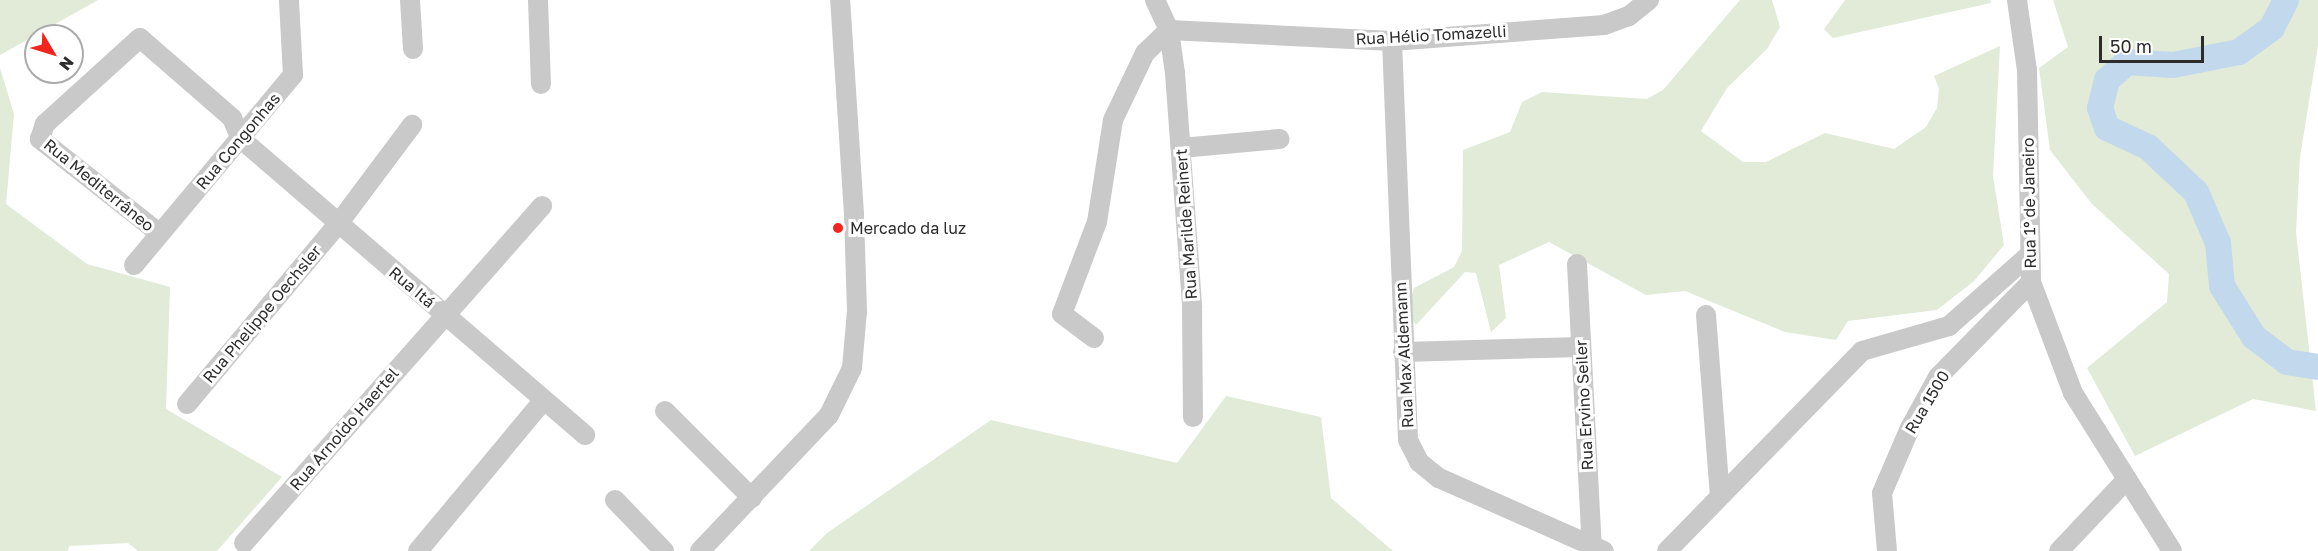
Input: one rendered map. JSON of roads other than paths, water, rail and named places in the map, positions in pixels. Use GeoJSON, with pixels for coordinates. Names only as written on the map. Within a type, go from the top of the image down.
{"type":"FeatureCollection","features":[{"type":"Feature","properties":{"kind":"street","name":"Rua Congonhas"},"geometry":{"type":"LineString","coordinates":[[134,265],[293,75],[289,0]]}},
{"type":"Feature","properties":{"kind":"street"},"geometry":{"type":"LineString","coordinates":[[410,0],[413,49]]}},
{"type":"Feature","properties":{"kind":"street"},"geometry":{"type":"LineString","coordinates":[[538,0],[541,84]]}},
{"type":"Feature","properties":{"kind":"street"},"geometry":{"type":"LineString","coordinates":[[700,551],[829,415],[852,368],[857,311],[851,110],[840,0]]}},
{"type":"Feature","properties":{"kind":"street","name":"Rua Marilde Reinert"},"geometry":{"type":"LineString","coordinates":[[1155,0],[1169,30],[1181,148],[1193,417]]}},
{"type":"Feature","properties":{"kind":"street","name":"Rua Hélio Tomazelli"},"geometry":{"type":"LineString","coordinates":[[1169,30],[1392,40],[1604,25],[1629,16],[1649,0]]}},
{"type":"Feature","properties":{"kind":"street","name":"Rua 1º de Janeiro"},"geometry":{"type":"LineString","coordinates":[[2017,0],[2027,70],[2028,256],[2031,282],[2047,336],[2073,393],[2172,551]]}},
{"type":"Feature","properties":{"kind":"street"},"geometry":{"type":"LineString","coordinates":[[1094,338],[1062,314],[1097,222],[1113,120],[1145,53],[1169,30]]}},
{"type":"Feature","properties":{"kind":"street","name":"Rua Mediterrâneo"},"geometry":{"type":"LineString","coordinates":[[159,233],[40,139],[45,124],[140,38],[232,118],[241,139]]}},
{"type":"Feature","properties":{"kind":"street","name":"Rua Max Aldemann"},"geometry":{"type":"LineString","coordinates":[[1392,40],[1408,440],[1419,462],[1439,478],[1598,548]]}},
{"type":"Feature","properties":{"kind":"street","name":"Rua Phelippe Oechsler"},"geometry":{"type":"LineString","coordinates":[[187,404],[338,224],[412,124]]}},
{"type":"Feature","properties":{"kind":"street"},"geometry":{"type":"LineString","coordinates":[[1181,148],[1280,138]]}},
{"type":"Feature","properties":{"kind":"street","name":"Rua Itá"},"geometry":{"type":"LineString","coordinates":[[241,139],[585,435]]}},
{"type":"Feature","properties":{"kind":"street","name":"Rua Arnoldo Haertel"},"geometry":{"type":"LineString","coordinates":[[244,543],[542,206]]}},
{"type":"Feature","properties":{"kind":"street"},"geometry":{"type":"LineString","coordinates":[[1667,551],[1862,351],[1949,326],[2028,256]]}},
{"type":"Feature","properties":{"kind":"street","name":"Rua Ervino Seiler"},"geometry":{"type":"LineString","coordinates":[[1577,264],[1581,347],[1598,548]]}},
{"type":"Feature","properties":{"kind":"street","name":"Rua 1500"},"geometry":{"type":"LineString","coordinates":[[1887,551],[1882,493],[1910,428],[1938,377],[2031,282]]}},
{"type":"Feature","properties":{"kind":"street"},"geometry":{"type":"LineString","coordinates":[[1706,315],[1720,495]]}},
{"type":"Feature","properties":{"kind":"street"},"geometry":{"type":"LineString","coordinates":[[1403,352],[1581,347]]}},
{"type":"Feature","properties":{"kind":"street"},"geometry":{"type":"LineString","coordinates":[[418,551],[543,401]]}},
{"type":"Feature","properties":{"kind":"street"},"geometry":{"type":"LineString","coordinates":[[665,411],[752,498]]}},
{"type":"Feature","properties":{"kind":"street"},"geometry":{"type":"LineString","coordinates":[[2059,551],[2127,479]]}},
{"type":"Feature","properties":{"kind":"street"},"geometry":{"type":"LineString","coordinates":[[615,500],[664,551]]}},
{"type":"Feature","properties":{"kind":"waterway"},"geometry":{"type":"LineString","coordinates":[[2286,0],[2272,28],[2239,52],[2173,65],[2127,62],[2107,80],[2100,108],[2107,128],[2148,147],[2196,192],[2218,243],[2222,286],[2254,337],[2287,362],[2318,367]]}},
{"type":"Feature","properties":{"kind":"place","name":"Mercado da luz"},"geometry":{"type":"Point","coordinates":[838,228]}}]}
